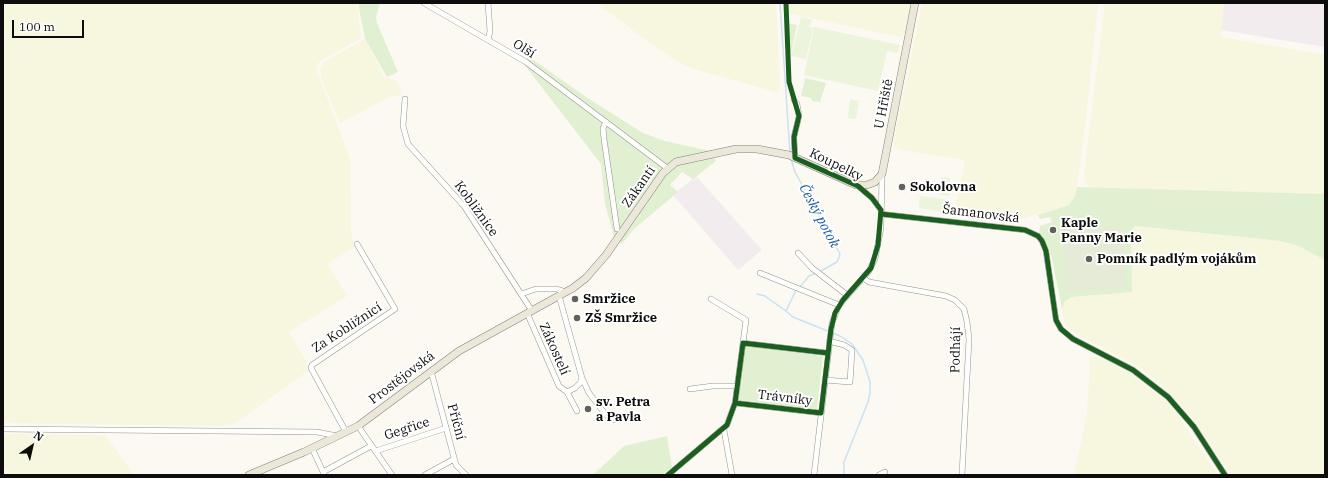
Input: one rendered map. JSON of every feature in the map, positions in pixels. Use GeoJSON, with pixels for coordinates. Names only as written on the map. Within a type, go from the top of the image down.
{"type":"FeatureCollection","features":[{"type":"Feature","properties":{"kind":"main road","name":"U Hřiště"},"geometry":{"type":"LineString","coordinates":[[882,174],[915,3]]}},
{"type":"Feature","properties":{"kind":"main road","name":"Zákantí"},"geometry":{"type":"LineString","coordinates":[[566,292],[586,278],[610,251],[667,168],[684,159],[743,148],[785,154]]}},
{"type":"Feature","properties":{"kind":"main road","name":"Koupelky"},"geometry":{"type":"LineString","coordinates":[[785,154],[795,157],[858,186],[872,184],[882,174]]}},
{"type":"Feature","properties":{"kind":"main road","name":"Prostějovská"},"geometry":{"type":"LineString","coordinates":[[249,475],[312,448],[358,426],[474,342],[566,292]]}},
{"type":"Feature","properties":{"kind":"street","name":"Olší"},"geometry":{"type":"LineString","coordinates":[[424,3],[526,62],[667,168]]}},
{"type":"Feature","properties":{"kind":"street"},"geometry":{"type":"LineString","coordinates":[[488,3],[490,31],[488,40]]}},
{"type":"Feature","properties":{"kind":"street","name":"Kobližnice"},"geometry":{"type":"LineString","coordinates":[[405,99],[403,126],[408,144],[464,206],[521,294],[529,312]]}},
{"type":"Feature","properties":{"kind":"street"},"geometry":{"type":"LineString","coordinates":[[794,100],[797,104],[799,116],[794,138],[795,157]]}},
{"type":"Feature","properties":{"kind":"street"},"geometry":{"type":"LineString","coordinates":[[606,122],[603,128],[604,139],[617,229]]}},
{"type":"Feature","properties":{"kind":"street","name":"Koupelky"},"geometry":{"type":"LineString","coordinates":[[881,212],[882,174]]}},
{"type":"Feature","properties":{"kind":"street","name":"Koupelky"},"geometry":{"type":"LineString","coordinates":[[858,186],[872,198],[881,212]]}},
{"type":"Feature","properties":{"kind":"street","name":"Trávníky"},"geometry":{"type":"LineString","coordinates":[[814,475],[831,329],[839,306],[871,268],[876,256],[881,212]]}},
{"type":"Feature","properties":{"kind":"street","name":"Šamanovská"},"geometry":{"type":"LineString","coordinates":[[881,212],[1025,230],[1035,234],[1042,241],[1046,251],[1056,320],[1061,329],[1069,337],[1128,367],[1168,397],[1194,428],[1225,475]]}},
{"type":"Feature","properties":{"kind":"street","name":"Za Kobližnicí"},"geometry":{"type":"LineString","coordinates":[[346,432],[311,368],[312,364],[395,309],[357,244]]}},
{"type":"Feature","properties":{"kind":"street"},"geometry":{"type":"LineString","coordinates":[[798,253],[812,268],[848,294]]}},
{"type":"Feature","properties":{"kind":"street"},"geometry":{"type":"LineString","coordinates":[[760,273],[839,306]]}},
{"type":"Feature","properties":{"kind":"street","name":"Podhájí"},"geometry":{"type":"LineString","coordinates":[[863,278],[870,282],[946,296],[955,300],[964,309],[969,333],[962,475]]}},
{"type":"Feature","properties":{"kind":"street"},"geometry":{"type":"LineString","coordinates":[[521,294],[536,289],[557,289],[566,292]]}},
{"type":"Feature","properties":{"kind":"street","name":"Zákostelí"},"geometry":{"type":"LineString","coordinates":[[559,296],[582,378],[589,393],[606,415],[611,420],[616,420]]}},
{"type":"Feature","properties":{"kind":"street"},"geometry":{"type":"LineString","coordinates":[[668,475],[724,430],[730,419],[735,403],[746,320],[711,299]]}},
{"type":"Feature","properties":{"kind":"street","name":"Zákostelí"},"geometry":{"type":"LineString","coordinates":[[529,312],[559,386],[567,392],[577,387],[582,378]]}},
{"type":"Feature","properties":{"kind":"street"},"geometry":{"type":"LineString","coordinates":[[825,380],[850,382],[852,350],[844,345],[830,340]]}},
{"type":"Feature","properties":{"kind":"street"},"geometry":{"type":"LineString","coordinates":[[743,343],[828,353]]}},
{"type":"Feature","properties":{"kind":"street","name":"Příční"},"geometry":{"type":"LineString","coordinates":[[431,372],[454,459],[459,469],[466,475]]}},
{"type":"Feature","properties":{"kind":"street"},"geometry":{"type":"LineString","coordinates":[[690,389],[713,386],[737,386]]}},
{"type":"Feature","properties":{"kind":"street"},"geometry":{"type":"LineString","coordinates":[[567,392],[577,411]]}},
{"type":"Feature","properties":{"kind":"street","name":"Trávníky"},"geometry":{"type":"LineString","coordinates":[[735,403],[821,413]]}},
{"type":"Feature","properties":{"kind":"street","name":"Gegřice"},"geometry":{"type":"LineString","coordinates":[[358,426],[392,475]]}},
{"type":"Feature","properties":{"kind":"street","name":"Gegřice"},"geometry":{"type":"LineString","coordinates":[[376,451],[446,428]]}},
{"type":"Feature","properties":{"kind":"street"},"geometry":{"type":"LineString","coordinates":[[3,429],[305,432],[325,433],[337,436]]}},
{"type":"Feature","properties":{"kind":"street"},"geometry":{"type":"LineString","coordinates":[[724,430],[732,475]]}},
{"type":"Feature","properties":{"kind":"street","name":"Gegřice"},"geometry":{"type":"LineString","coordinates":[[324,474],[371,446]]}},
{"type":"Feature","properties":{"kind":"street"},"geometry":{"type":"LineString","coordinates":[[312,448],[324,474]]}},
{"type":"Feature","properties":{"kind":"street"},"geometry":{"type":"LineString","coordinates":[[425,475],[454,459]]}},
{"type":"Feature","properties":{"kind":"street"},"geometry":{"type":"LineString","coordinates":[[879,475],[885,472]]}},
{"type":"Feature","properties":{"kind":"shaded area"},"geometry":{"type":"Polygon","coordinates":[[[1224,3],[1325,3],[1325,47],[1221,30],[1224,3]]]}},
{"type":"Feature","properties":{"kind":"shaded area"},"geometry":{"type":"Polygon","coordinates":[[[696,176],[762,250],[738,270],[673,195],[696,176]]]}},
{"type":"Feature","properties":{"kind":"green space"},"geometry":{"type":"Polygon","coordinates":[[[3,3],[357,3],[361,38],[319,62],[316,69],[350,158],[351,229],[354,247],[327,264],[347,296],[289,332],[305,359],[308,371],[234,424],[219,426],[3,423],[3,3]]]}},
{"type":"Feature","properties":{"kind":"green space"},"geometry":{"type":"Polygon","coordinates":[[[358,3],[380,3],[376,17],[377,23],[398,72],[387,77],[365,39],[358,3]]]}},
{"type":"Feature","properties":{"kind":"green space"},"geometry":{"type":"Polygon","coordinates":[[[597,3],[776,3],[780,87],[776,92],[694,69],[676,61],[597,3]]]}},
{"type":"Feature","properties":{"kind":"green space"},"geometry":{"type":"Polygon","coordinates":[[[787,3],[911,3],[906,29],[904,35],[901,37],[787,13],[787,3]]]}},
{"type":"Feature","properties":{"kind":"green space"},"geometry":{"type":"Polygon","coordinates":[[[922,3],[1098,3],[1085,127],[1077,184],[1075,196],[1069,205],[1017,220],[961,214],[956,212],[956,206],[965,160],[901,150],[894,147],[894,139],[922,3]]]}},
{"type":"Feature","properties":{"kind":"green space"},"geometry":{"type":"Polygon","coordinates":[[[1105,3],[1224,3],[1221,37],[1325,55],[1325,194],[1094,188],[1086,184],[1084,176],[1105,3]]]}},
{"type":"Feature","properties":{"kind":"green space"},"geometry":{"type":"Polygon","coordinates":[[[801,17],[812,20],[810,26],[803,25],[813,28],[806,59],[791,56],[801,17]]]}},
{"type":"Feature","properties":{"kind":"green space"},"geometry":{"type":"Polygon","coordinates":[[[788,23],[797,25],[791,53],[789,53],[788,23]]]}},
{"type":"Feature","properties":{"kind":"green space"},"geometry":{"type":"Polygon","coordinates":[[[814,27],[900,45],[898,53],[887,51],[878,91],[804,75],[814,27]]]}},
{"type":"Feature","properties":{"kind":"green space"},"geometry":{"type":"Polygon","coordinates":[[[365,39],[384,77],[395,80],[398,83],[402,95],[388,98],[340,123],[321,78],[320,68],[325,61],[365,39]]]}},
{"type":"Feature","properties":{"kind":"green space"},"geometry":{"type":"Polygon","coordinates":[[[528,56],[586,97],[643,133],[665,141],[710,151],[716,161],[693,179],[682,172],[670,185],[678,192],[633,230],[622,244],[614,237],[605,203],[601,164],[523,63],[528,56]]]}},
{"type":"Feature","properties":{"kind":"green space"},"geometry":{"type":"Polygon","coordinates":[[[805,78],[826,83],[820,102],[812,101],[811,98],[801,96],[805,78]]]}},
{"type":"Feature","properties":{"kind":"green space"},"geometry":{"type":"Polygon","coordinates":[[[850,99],[859,101],[856,119],[848,118],[850,99]]]}},
{"type":"Feature","properties":{"kind":"green space"},"geometry":{"type":"Polygon","coordinates":[[[941,177],[950,178],[949,196],[940,195],[941,177]]]}},
{"type":"Feature","properties":{"kind":"green space"},"geometry":{"type":"Polygon","coordinates":[[[1077,187],[1325,194],[1325,260],[1298,246],[1281,241],[1135,226],[1131,231],[1132,292],[1072,297],[1065,301],[1062,309],[1052,259],[1045,240],[1039,234],[1040,226],[1052,222],[1050,217],[1040,219],[1038,215],[1069,205],[1075,196],[1077,187]]]}},
{"type":"Feature","properties":{"kind":"green space"},"geometry":{"type":"Polygon","coordinates":[[[920,196],[946,199],[945,212],[919,208],[920,196]]]}},
{"type":"Feature","properties":{"kind":"green space"},"geometry":{"type":"Polygon","coordinates":[[[1135,226],[1281,241],[1298,246],[1325,260],[1325,475],[1231,475],[1191,416],[1167,390],[1139,367],[1068,328],[1064,321],[1062,309],[1065,301],[1072,297],[1132,292],[1131,231],[1135,226]]]}},
{"type":"Feature","properties":{"kind":"green space"},"geometry":{"type":"Polygon","coordinates":[[[1123,227],[1126,288],[1065,291],[1062,230],[1123,227]]]}},
{"type":"Feature","properties":{"kind":"green space"},"geometry":{"type":"Polygon","coordinates":[[[745,346],[823,356],[817,409],[738,400],[745,346]]]}},
{"type":"Feature","properties":{"kind":"green space"},"geometry":{"type":"Polygon","coordinates":[[[1095,357],[1127,372],[1147,386],[1172,407],[1218,475],[1074,475],[1087,413],[1090,367],[1089,358],[1095,357]]]}},
{"type":"Feature","properties":{"kind":"green space"},"geometry":{"type":"Polygon","coordinates":[[[3,434],[105,435],[134,475],[10,475],[3,465],[3,434]]]}},
{"type":"Feature","properties":{"kind":"green space"},"geometry":{"type":"Polygon","coordinates":[[[667,436],[672,467],[662,475],[593,475],[624,446],[667,436]]]}},
{"type":"Feature","properties":{"kind":"waterway","name":"Český potok"},"geometry":{"type":"LineString","coordinates":[[780,3],[790,153]]}},
{"type":"Feature","properties":{"kind":"waterway","name":"Český potok"},"geometry":{"type":"LineString","coordinates":[[791,159],[795,172],[840,254],[837,262],[819,272]]}},
{"type":"Feature","properties":{"kind":"waterway","name":"Český potok"},"geometry":{"type":"LineString","coordinates":[[799,288],[809,276],[816,273]]}},
{"type":"Feature","properties":{"kind":"waterway","name":"Český potok"},"geometry":{"type":"LineString","coordinates":[[796,290],[786,311],[793,317],[840,336],[852,344],[863,360],[870,382],[868,402],[844,462],[844,475]]}},
{"type":"Feature","properties":{"kind":"waterway"},"geometry":{"type":"LineString","coordinates":[[757,294],[765,296],[786,311]]}},
{"type":"Feature","properties":{"kind":"cycle path"},"geometry":{"type":"LineString","coordinates":[[735,403],[821,413],[831,329],[835,313],[843,300],[871,268],[878,245],[881,210],[872,198],[858,186],[795,158],[794,137],[799,116],[789,82],[786,3]]}},
{"type":"Feature","properties":{"kind":"cycle path"},"geometry":{"type":"LineString","coordinates":[[881,214],[1025,230],[1038,236],[1046,251],[1056,320],[1061,329],[1073,339],[1133,370],[1168,397],[1194,427],[1225,475]]}},
{"type":"Feature","properties":{"kind":"cycle path"},"geometry":{"type":"LineString","coordinates":[[668,475],[727,425],[735,403],[743,343],[828,353]]}},
{"type":"Feature","properties":{"kind":"place","name":"Sokolovna"},"geometry":{"type":"Point","coordinates":[902,187]}},
{"type":"Feature","properties":{"kind":"place","name":"Kaple Panny Marie"},"geometry":{"type":"Point","coordinates":[1053,230]}},
{"type":"Feature","properties":{"kind":"place","name":"Pomník padlým vojákům"},"geometry":{"type":"Point","coordinates":[1089,259]}},
{"type":"Feature","properties":{"kind":"place","name":"Smržice"},"geometry":{"type":"Point","coordinates":[575,299]}},
{"type":"Feature","properties":{"kind":"place","name":"ZŠ Smržice"},"geometry":{"type":"Point","coordinates":[577,318]}},
{"type":"Feature","properties":{"kind":"place","name":"sv. Petra a Pavla"},"geometry":{"type":"Point","coordinates":[588,409]}}]}
